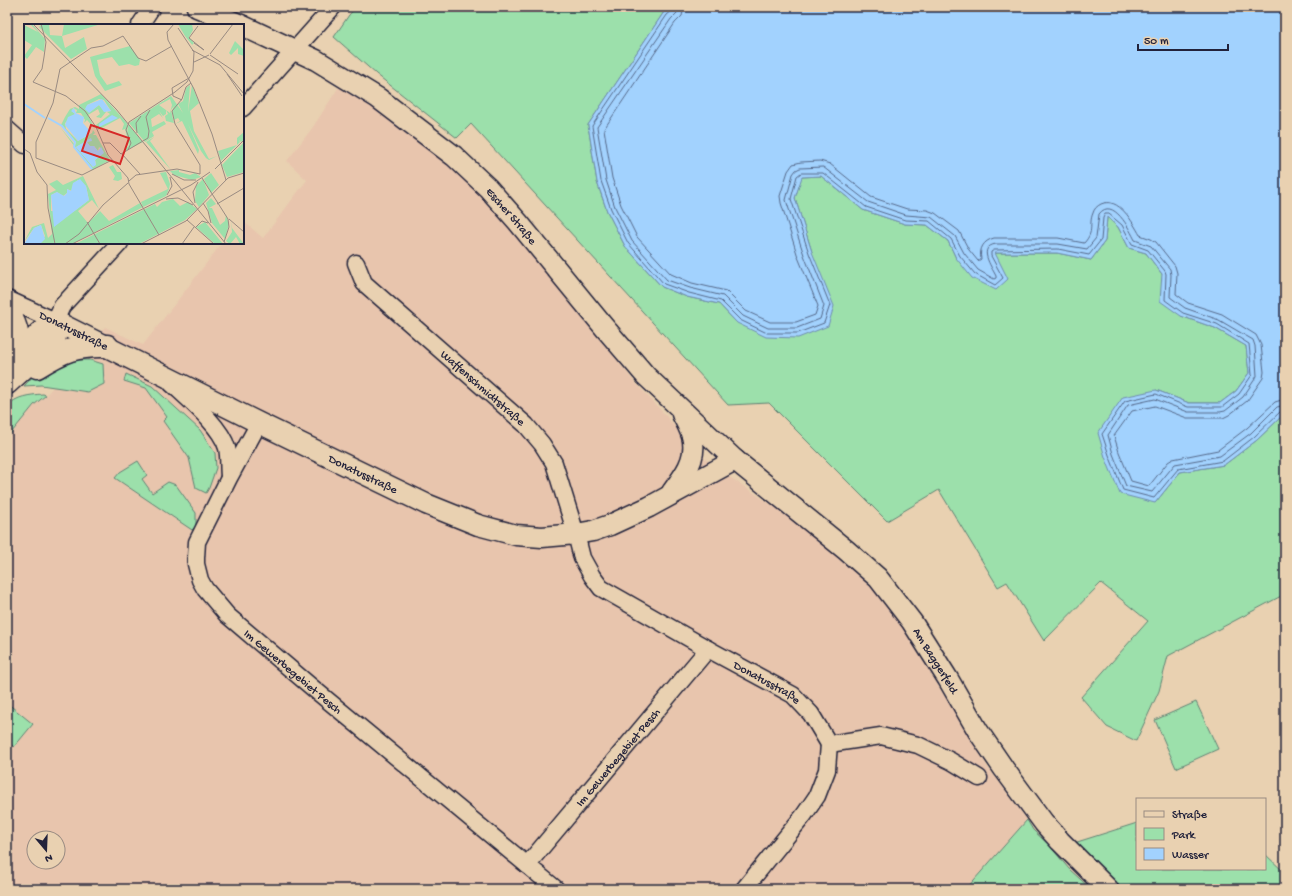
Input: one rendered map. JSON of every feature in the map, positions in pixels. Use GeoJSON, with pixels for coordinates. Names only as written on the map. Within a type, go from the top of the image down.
{"type":"FeatureCollection","features":[{"type":"Feature","properties":{"kind":"highway"},"geometry":{"type":"LineString","coordinates":[[7,310],[15,325],[19,346],[16,362],[7,383]]}},
{"type":"Feature","properties":{"kind":"highway"},"geometry":{"type":"LineString","coordinates":[[16,362],[39,334],[55,320]]}},
{"type":"Feature","properties":{"kind":"highway"},"geometry":{"type":"LineString","coordinates":[[7,383],[52,342],[57,332],[55,320]]}},
{"type":"Feature","properties":{"kind":"highway"},"geometry":{"type":"LineString","coordinates":[[7,383],[67,350],[84,346],[107,346]]}},
{"type":"Feature","properties":{"kind":"main road","name":"Escher Straße"},"geometry":{"type":"LineString","coordinates":[[197,7],[237,24]]}},
{"type":"Feature","properties":{"kind":"main road","name":"Escher Straße"},"geometry":{"type":"LineString","coordinates":[[244,27],[316,60],[378,98],[459,162],[488,188],[518,222],[575,293],[646,376],[735,460]]}},
{"type":"Feature","properties":{"kind":"main road","name":"Donatusstraße"},"geometry":{"type":"LineString","coordinates":[[55,320],[426,504],[478,524],[516,535],[542,536],[576,534],[593,531],[610,525],[668,497],[735,460]]}},
{"type":"Feature","properties":{"kind":"main road","name":"Donatusstraße"},"geometry":{"type":"LineString","coordinates":[[668,497],[682,478],[692,460],[693,440],[680,408]]}},
{"type":"Feature","properties":{"kind":"main road","name":"Am Baggerfeld"},"geometry":{"type":"LineString","coordinates":[[735,460],[846,550],[878,578],[912,622],[948,679],[978,731],[1004,770],[1044,823],[1108,889]]}},
{"type":"Feature","properties":{"kind":"street"},"geometry":{"type":"LineString","coordinates":[[141,24],[152,7]]}},
{"type":"Feature","properties":{"kind":"street"},"geometry":{"type":"LineString","coordinates":[[244,107],[333,7]]}},
{"type":"Feature","properties":{"kind":"street"},"geometry":{"type":"LineString","coordinates":[[7,129],[24,144]]}},
{"type":"Feature","properties":{"kind":"street"},"geometry":{"type":"LineString","coordinates":[[55,320],[62,306],[119,244]]}},
{"type":"Feature","properties":{"kind":"street","name":"Waffenschmidtstraße"},"geometry":{"type":"LineString","coordinates":[[356,263],[364,283],[520,420],[542,444],[554,464],[576,534]]}},
{"type":"Feature","properties":{"kind":"street","name":"Donatusstraße"},"geometry":{"type":"LineString","coordinates":[[7,299],[55,320]]}},
{"type":"Feature","properties":{"kind":"street","name":"Donatusstraße"},"geometry":{"type":"LineString","coordinates":[[162,374],[215,426],[223,439],[226,448],[229,478]]}},
{"type":"Feature","properties":{"kind":"street","name":"Im Gewerbegebiet Pesch"},"geometry":{"type":"LineString","coordinates":[[259,422],[229,478],[198,542],[196,564],[200,580],[205,589],[227,615],[308,685],[556,889]]}},
{"type":"Feature","properties":{"kind":"street","name":"Donatusstraße"},"geometry":{"type":"LineString","coordinates":[[576,534],[582,558],[592,576],[602,588],[708,649],[793,695],[811,714],[829,744]]}},
{"type":"Feature","properties":{"kind":"street","name":"Im Gewerbegebiet Pesch"},"geometry":{"type":"LineString","coordinates":[[528,865],[708,649]]}},
{"type":"Feature","properties":{"kind":"street"},"geometry":{"type":"LineString","coordinates":[[744,889],[804,815],[817,796],[826,770],[829,744],[881,736],[918,745],[951,761],[979,778]]}},
{"type":"Feature","properties":{"kind":"shaded area"},"geometry":{"type":"Polygon","coordinates":[[[340,85],[382,109],[453,162],[512,226],[632,379],[667,417],[695,451],[722,472],[778,509],[869,585],[903,628],[987,766],[1027,820],[966,889],[7,889],[7,438],[34,405],[46,395],[105,327],[143,345],[221,244],[244,244],[244,222],[263,238],[307,180],[287,161],[313,127],[340,85]]]}},
{"type":"Feature","properties":{"kind":"green space"},"geometry":{"type":"Polygon","coordinates":[[[356,7],[672,7],[664,12],[588,125],[597,182],[607,211],[625,246],[662,287],[687,297],[719,304],[737,323],[812,252],[795,198],[801,177],[821,176],[863,210],[905,224],[927,225],[948,241],[956,258],[994,253],[1057,253],[1091,260],[1105,241],[1107,217],[1118,227],[1129,248],[1146,253],[1162,274],[1181,316],[1215,328],[1246,346],[1249,373],[1236,391],[1220,403],[1189,403],[1156,390],[1155,503],[1180,472],[1224,465],[1257,440],[1285,413],[1285,594],[1168,656],[1159,691],[1136,741],[1107,727],[1081,697],[1148,621],[1101,583],[1044,641],[1007,582],[998,587],[939,490],[887,521],[769,403],[728,405],[471,124],[457,138],[376,74],[334,37],[356,7]]]}},
{"type":"Feature","properties":{"kind":"green space"},"geometry":{"type":"Polygon","coordinates":[[[90,360],[103,364],[104,384],[88,392],[41,385],[24,386],[36,373],[54,362],[90,360]]]}},
{"type":"Feature","properties":{"kind":"green space"},"geometry":{"type":"Polygon","coordinates":[[[126,374],[152,386],[200,430],[215,453],[216,468],[206,493],[196,488],[189,458],[163,421],[167,417],[146,388],[124,381],[126,374]]]}},
{"type":"Feature","properties":{"kind":"green space"},"geometry":{"type":"Polygon","coordinates":[[[43,394],[46,395],[34,405],[7,438],[7,406],[19,398],[43,394]]]}},
{"type":"Feature","properties":{"kind":"green space"},"geometry":{"type":"Polygon","coordinates":[[[138,461],[147,475],[142,479],[152,493],[168,482],[176,485],[196,513],[196,526],[192,530],[115,478],[120,472],[138,461]]]}},
{"type":"Feature","properties":{"kind":"green space"},"geometry":{"type":"Polygon","coordinates":[[[1196,702],[1218,749],[1176,768],[1155,720],[1196,702]]]}},
{"type":"Feature","properties":{"kind":"green space"},"geometry":{"type":"Polygon","coordinates":[[[7,703],[33,724],[14,747],[7,741],[7,703]]]}},
{"type":"Feature","properties":{"kind":"green space"},"geometry":{"type":"Polygon","coordinates":[[[1027,820],[1033,830],[1050,846],[1069,869],[1091,889],[966,889],[1027,820]]]}},
{"type":"Feature","properties":{"kind":"green space"},"geometry":{"type":"Polygon","coordinates":[[[1136,823],[1136,870],[1266,870],[1266,855],[1285,873],[1285,889],[1120,889],[1074,843],[1136,823]]]}},
{"type":"Feature","properties":{"kind":"water"},"geometry":{"type":"Polygon","coordinates":[[[672,7],[1285,7],[1285,413],[1257,440],[1224,465],[1180,472],[1155,503],[1120,494],[1105,457],[1098,433],[1123,397],[1156,390],[1189,403],[1220,403],[1236,391],[1249,373],[1246,346],[1215,328],[1181,316],[1160,301],[1162,274],[1146,253],[1129,248],[1118,227],[1107,217],[1105,241],[1091,260],[1057,253],[995,253],[1008,279],[996,290],[972,278],[956,258],[948,241],[927,225],[905,224],[863,210],[821,176],[802,177],[795,198],[812,252],[834,306],[828,326],[798,338],[766,337],[737,323],[719,304],[687,297],[662,287],[625,246],[607,211],[597,182],[588,125],[664,12],[672,7]]]}}]}
